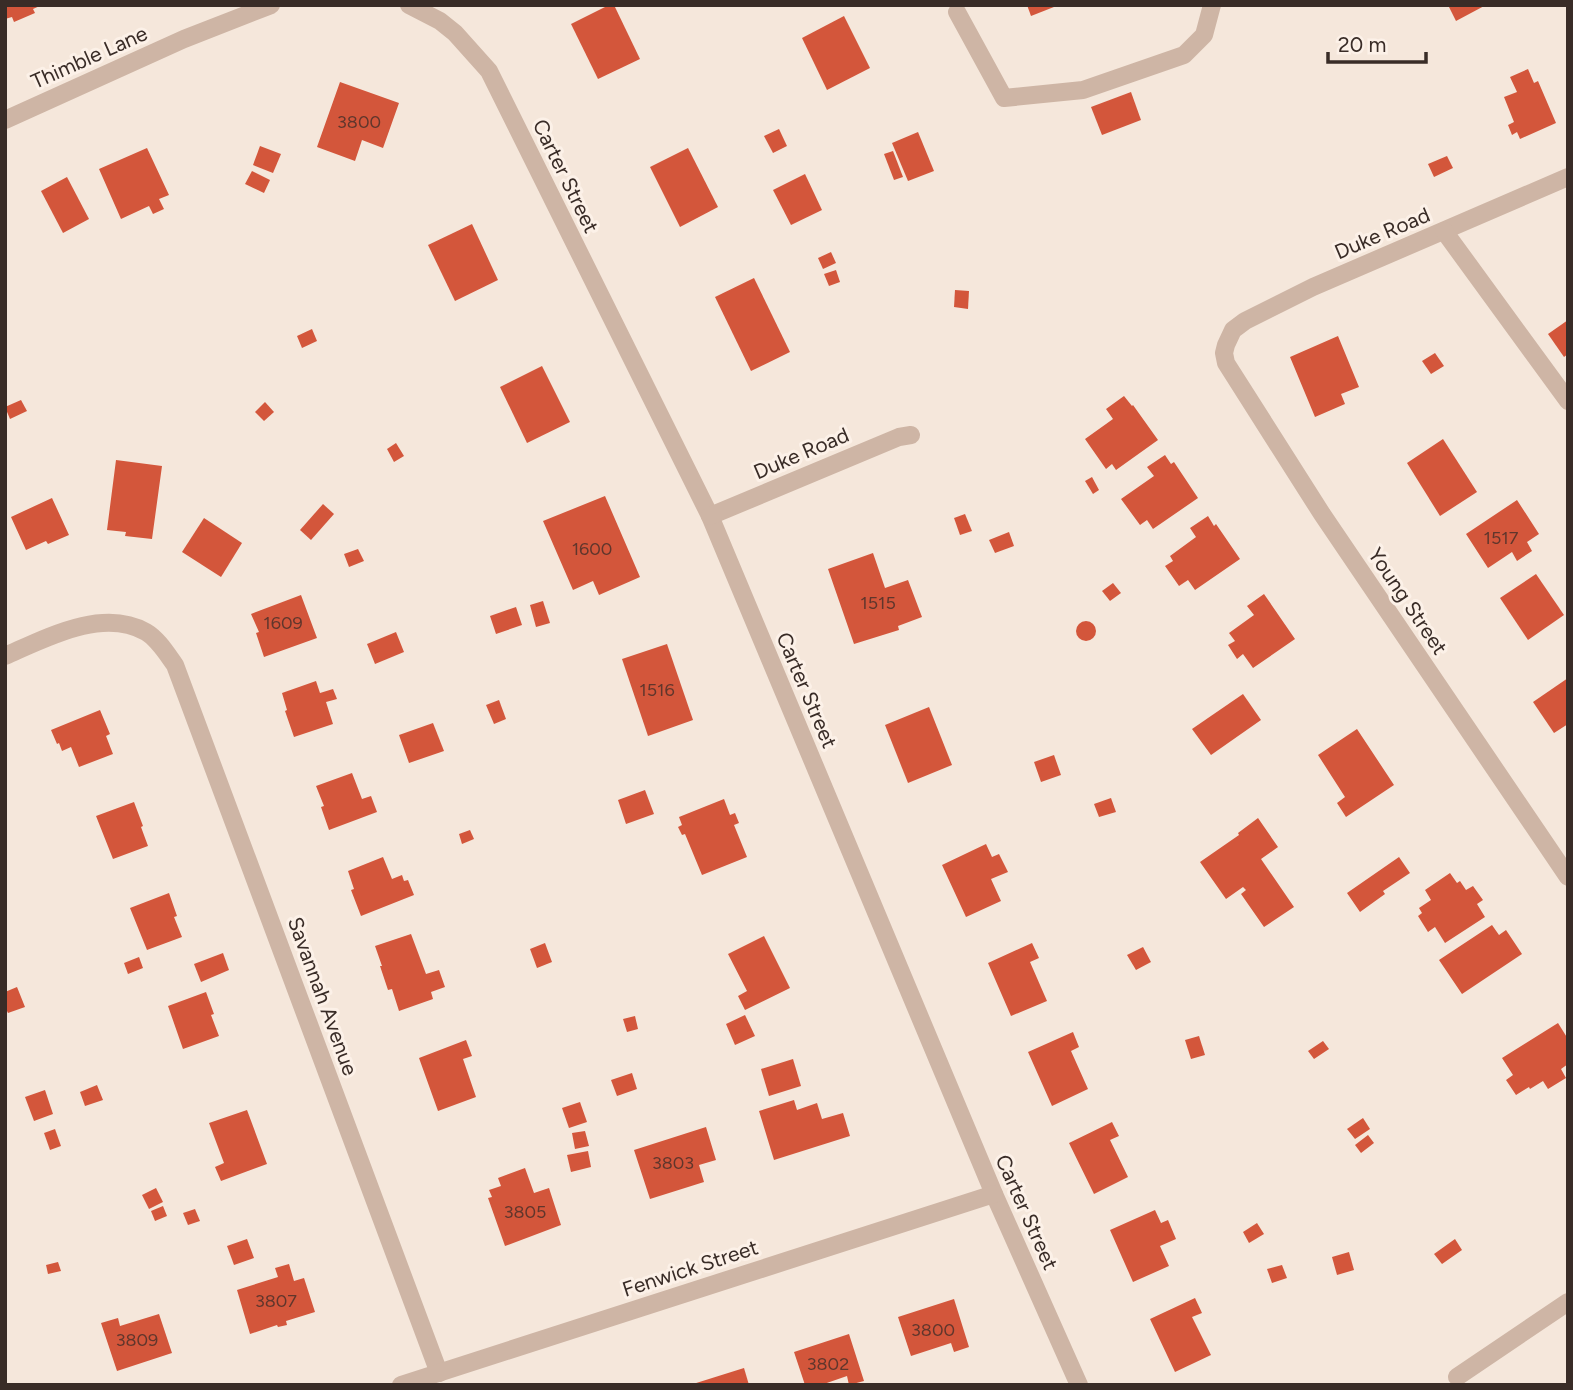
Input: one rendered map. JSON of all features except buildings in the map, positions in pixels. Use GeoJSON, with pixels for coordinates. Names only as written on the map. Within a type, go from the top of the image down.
{"type":"FeatureCollection","features":[{"type":"Feature","properties":{"kind":"street","name":"Thimble Lane"},"geometry":{"type":"LineString","coordinates":[[5,120],[184,39],[271,5]]}},
{"type":"Feature","properties":{"kind":"street","name":"Carter Street"},"geometry":{"type":"LineString","coordinates":[[409,5],[440,21],[455,33],[489,71],[709,516],[994,1194],[1079,1385]]}},
{"type":"Feature","properties":{"kind":"street"},"geometry":{"type":"LineString","coordinates":[[957,12],[1004,98],[1083,90],[1184,55],[1204,35],[1212,5]]}},
{"type":"Feature","properties":{"kind":"street","name":"Duke Road"},"geometry":{"type":"LineString","coordinates":[[1226,345],[1233,330],[1245,321],[1313,287],[1568,177]]}},
{"type":"Feature","properties":{"kind":"street"},"geometry":{"type":"LineString","coordinates":[[1444,231],[1568,401]]}},
{"type":"Feature","properties":{"kind":"street","name":"Young Street"},"geometry":{"type":"LineString","coordinates":[[1226,345],[1226,363],[1322,514],[1568,877]]}},
{"type":"Feature","properties":{"kind":"street","name":"Duke Road"},"geometry":{"type":"LineString","coordinates":[[709,516],[899,436],[911,435]]}},
{"type":"Feature","properties":{"kind":"street","name":"Savannah Avenue"},"geometry":{"type":"LineString","coordinates":[[5,656],[50,636],[93,623],[120,622],[147,632],[175,665],[439,1373]]}},
{"type":"Feature","properties":{"kind":"street","name":"Fenwick Street"},"geometry":{"type":"LineString","coordinates":[[401,1385],[994,1194]]}},
{"type":"Feature","properties":{"kind":"street"},"geometry":{"type":"LineString","coordinates":[[1457,1377],[1568,1302]]}}]}
